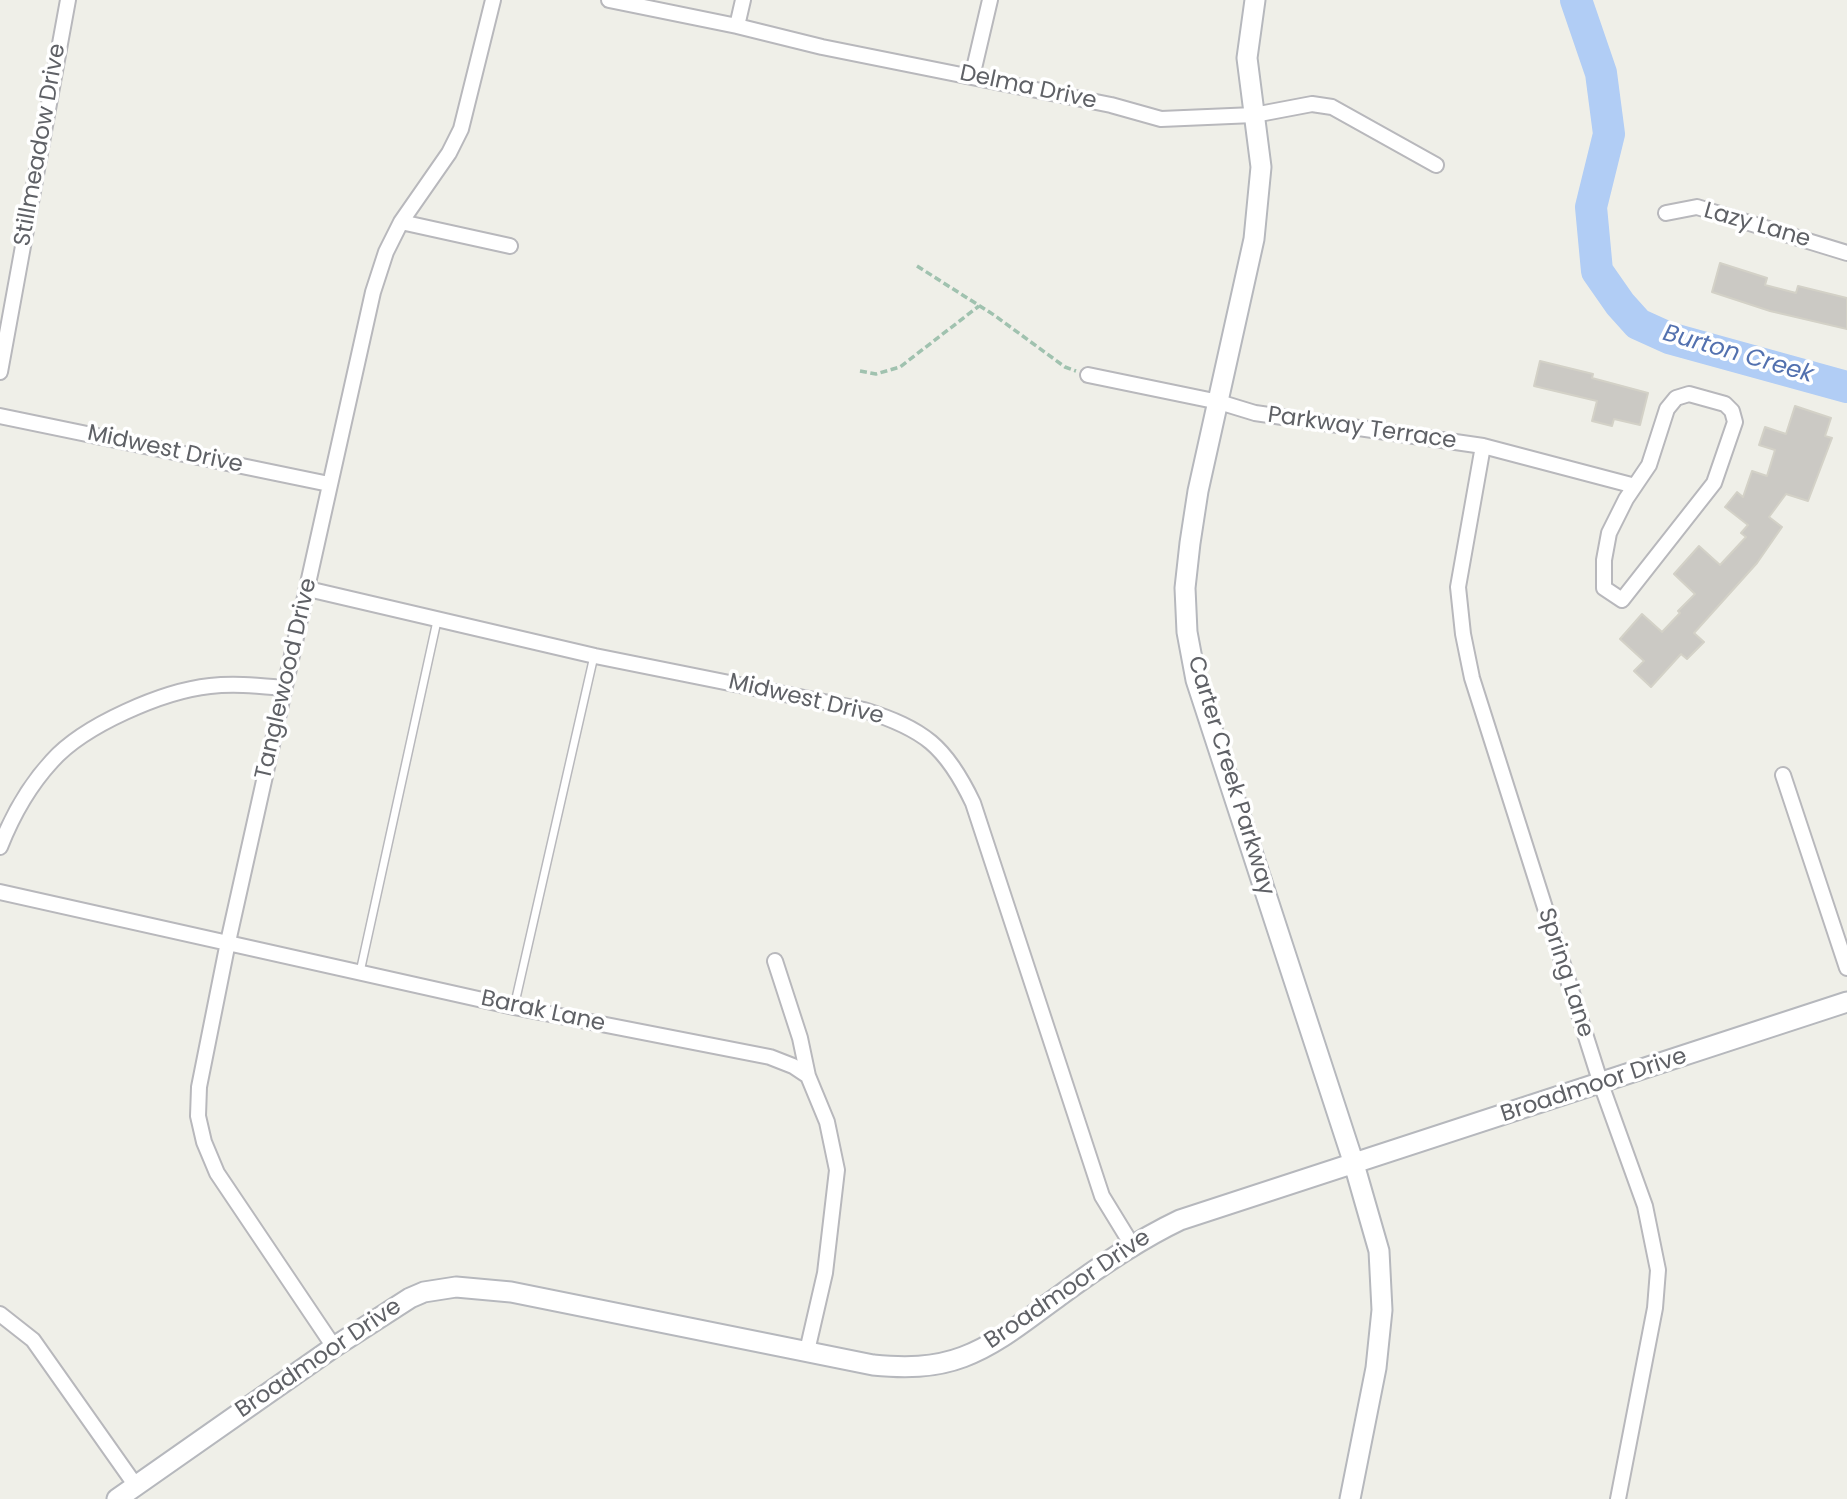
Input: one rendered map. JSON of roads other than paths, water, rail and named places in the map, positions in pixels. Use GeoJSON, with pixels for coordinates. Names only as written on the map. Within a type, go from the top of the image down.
{"type":"FeatureCollection","features":[{"type":"Feature","properties":{"kind":"street","name":"Stillmeadow Drive"},"geometry":{"type":"LineString","coordinates":[[0,372],[68,0]]}},
{"type":"Feature","properties":{"kind":"street","name":"Tanglewood Drive"},"geometry":{"type":"LineString","coordinates":[[334,1347],[217,1173],[204,1142],[198,1116],[199,1087],[228,942],[373,292],[386,252],[401,222],[449,153],[461,129],[493,0]]}},
{"type":"Feature","properties":{"kind":"street","name":"Delma Drive"},"geometry":{"type":"LineString","coordinates":[[608,0],[737,26],[822,47],[1111,105],[1161,119],[1255,115],[1312,104],[1332,107],[1436,165]]}},
{"type":"Feature","properties":{"kind":"street"},"geometry":{"type":"LineString","coordinates":[[737,26],[743,0]]}},
{"type":"Feature","properties":{"kind":"street"},"geometry":{"type":"LineString","coordinates":[[972,76],[990,0]]}},
{"type":"Feature","properties":{"kind":"street","name":"Carter Creek Parkway"},"geometry":{"type":"LineString","coordinates":[[1255,0],[1247,58],[1261,167],[1254,239],[1190,543],[1185,589],[1187,632],[1196,680],[1354,1164],[1379,1251],[1382,1310],[1376,1368],[1350,1499]]}},
{"type":"Feature","properties":{"kind":"street","name":"Lazy Lane"},"geometry":{"type":"LineString","coordinates":[[1666,213],[1697,207],[1847,253]]}},
{"type":"Feature","properties":{"kind":"street"},"geometry":{"type":"LineString","coordinates":[[401,222],[510,246]]}},
{"type":"Feature","properties":{"kind":"street","name":"Parkway Terrace"},"geometry":{"type":"LineString","coordinates":[[1088,375],[1219,402],[1255,413],[1483,446],[1635,486]]}},
{"type":"Feature","properties":{"kind":"street"},"geometry":{"type":"LineString","coordinates":[[1689,394],[1725,404],[1732,411],[1735,422],[1714,483],[1622,600],[1604,588],[1604,560],[1609,533],[1635,486],[1649,465],[1667,409],[1676,398],[1689,394]]}},
{"type":"Feature","properties":{"kind":"street","name":"Midwest Drive"},"geometry":{"type":"LineString","coordinates":[[0,416],[329,484]]}},
{"type":"Feature","properties":{"kind":"street","name":"Spring Lane"},"geometry":{"type":"LineString","coordinates":[[1483,446],[1458,587],[1463,634],[1472,678],[1601,1084],[1645,1206],[1658,1270],[1655,1308],[1618,1499]]}},
{"type":"Feature","properties":{"kind":"street","name":"Midwest Drive"},"geometry":{"type":"LineString","coordinates":[[308,589],[595,656],[864,710],[900,722],[932,742],[958,772],[972,803],[1102,1196],[1132,1245]]}},
{"type":"Feature","properties":{"kind":"street"},"geometry":{"type":"LineString","coordinates":[[0,847],[18,806],[55,758],[123,713],[171,695],[210,686],[253,685],[285,688]]}},
{"type":"Feature","properties":{"kind":"street"},"geometry":{"type":"LineString","coordinates":[[1783,775],[1847,968]]}},
{"type":"Feature","properties":{"kind":"street","name":"Barak Lane"},"geometry":{"type":"LineString","coordinates":[[0,892],[514,1007],[770,1057],[793,1066],[808,1076]]}},
{"type":"Feature","properties":{"kind":"street"},"geometry":{"type":"LineString","coordinates":[[775,961],[800,1038],[808,1076],[827,1122],[837,1170],[825,1273],[807,1351]]}},
{"type":"Feature","properties":{"kind":"street","name":"Broadmoor Drive"},"geometry":{"type":"LineString","coordinates":[[117,1499],[334,1347],[410,1298],[432,1290],[456,1287],[511,1292],[873,1365],[916,1367],[961,1358],[1000,1339],[1132,1245],[1206,1210],[1847,1002]]}},
{"type":"Feature","properties":{"kind":"street"},"geometry":{"type":"LineString","coordinates":[[0,1314],[33,1340],[136,1486]]}},
{"type":"Feature","properties":{"kind":"lane"},"geometry":{"type":"LineString","coordinates":[[360,972],[437,621]]}},
{"type":"Feature","properties":{"kind":"lane"},"geometry":{"type":"LineString","coordinates":[[514,1007],[595,656]]}},
{"type":"Feature","properties":{"kind":"waterway","name":"Burton Creek"},"geometry":{"type":"LineString","coordinates":[[1576,0],[1601,73],[1609,134],[1591,207],[1597,271],[1620,304],[1638,324],[1669,338],[1847,387]]}}]}
